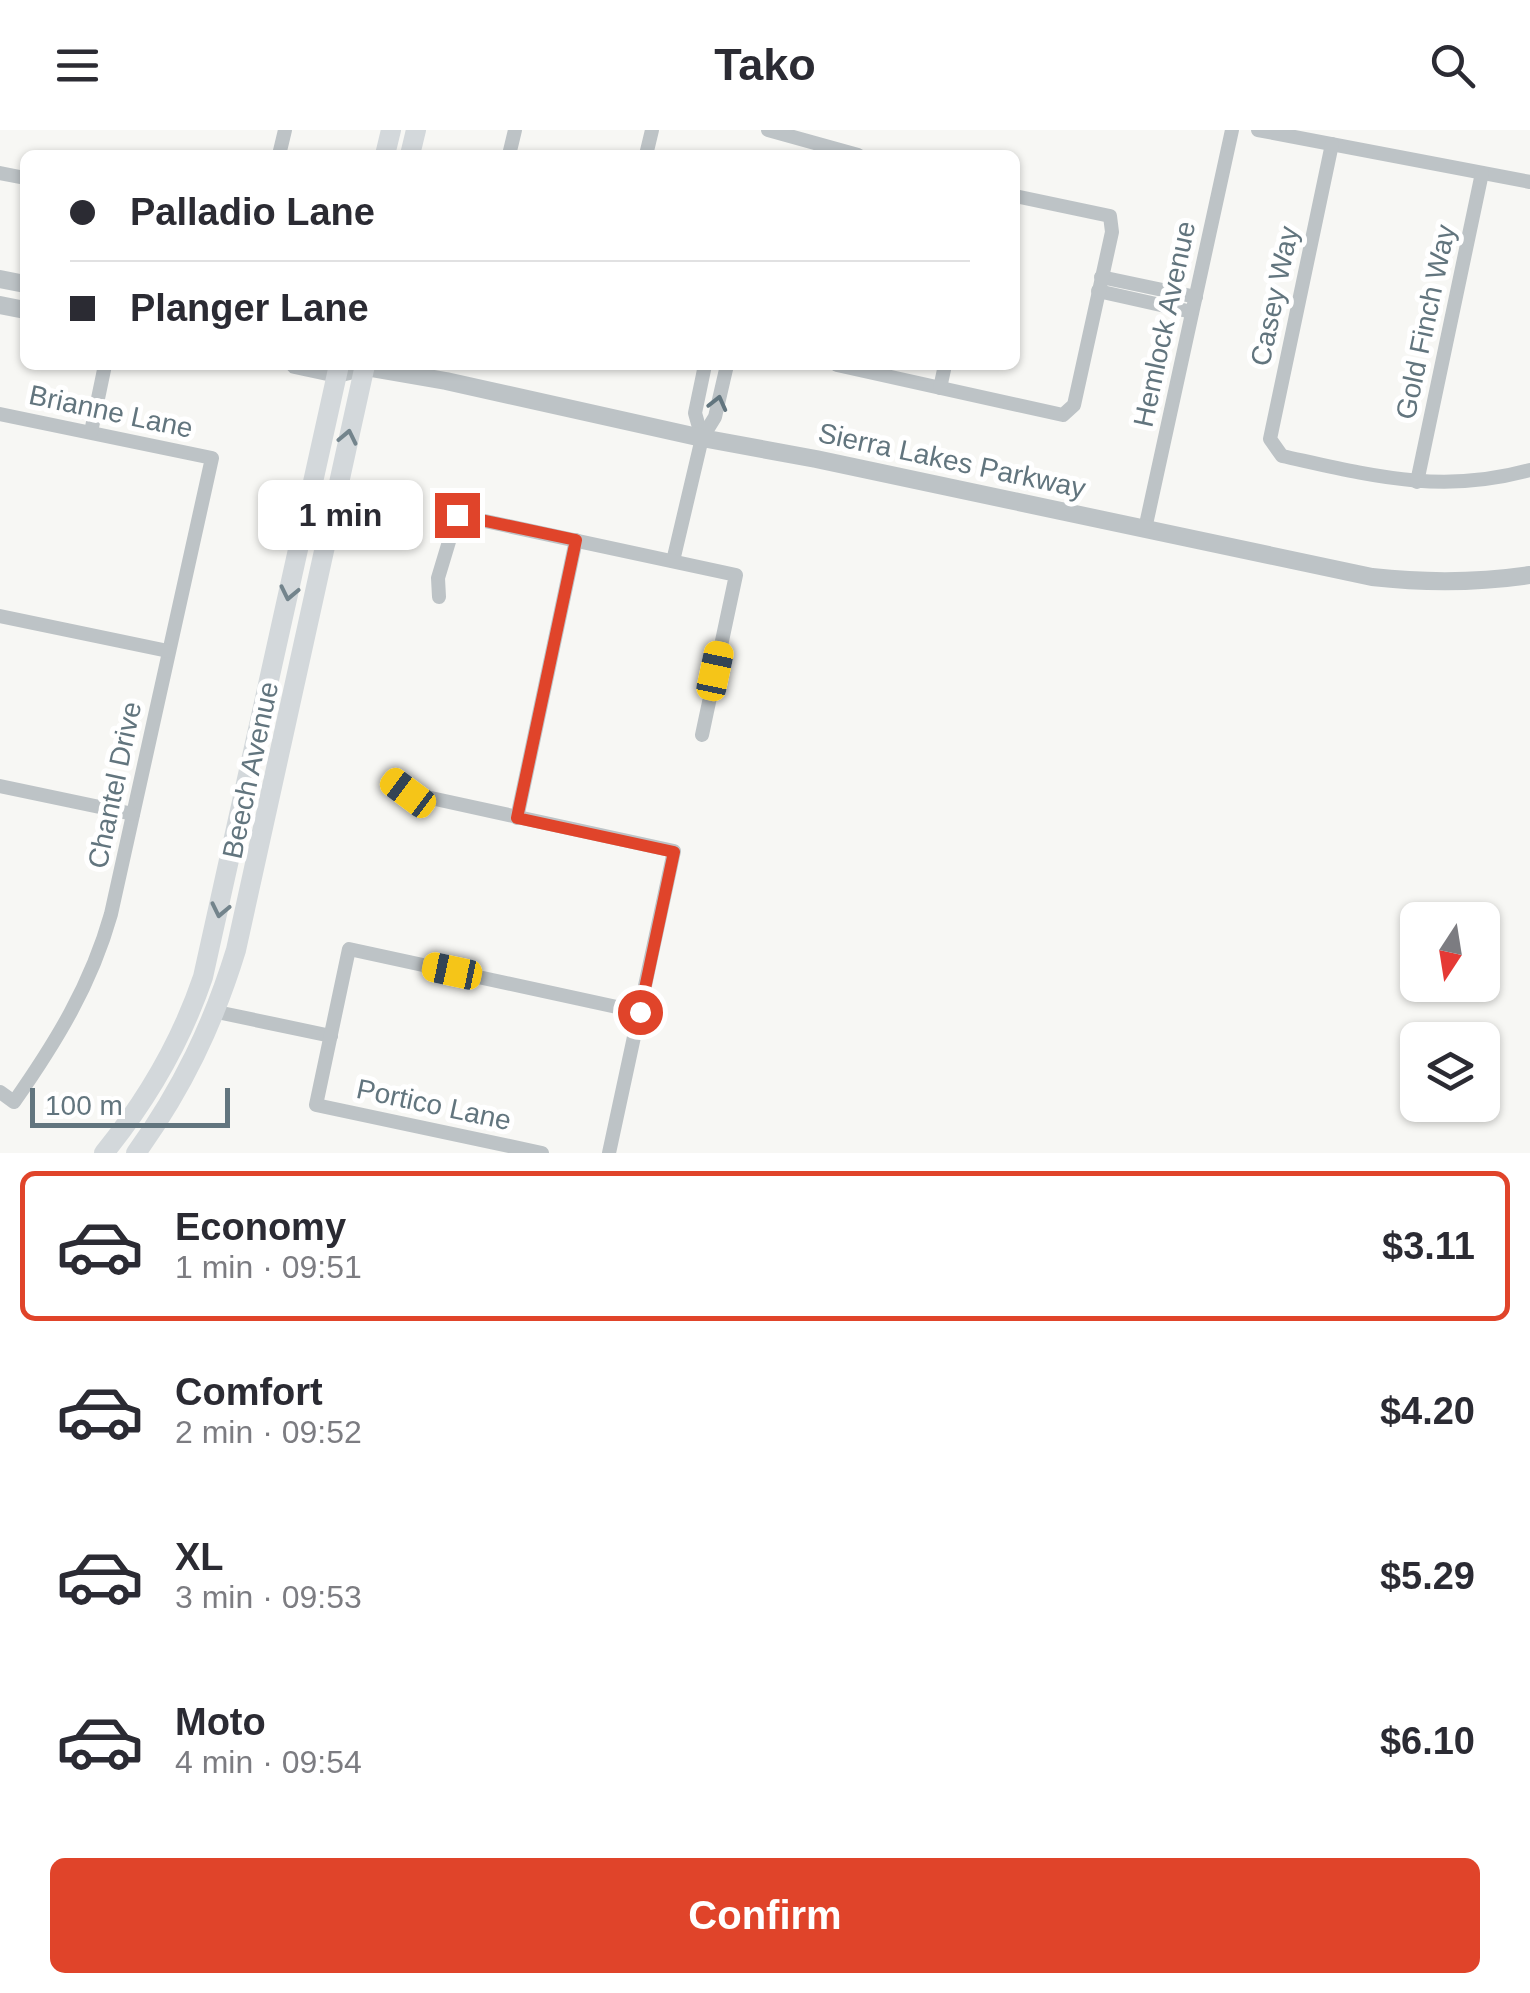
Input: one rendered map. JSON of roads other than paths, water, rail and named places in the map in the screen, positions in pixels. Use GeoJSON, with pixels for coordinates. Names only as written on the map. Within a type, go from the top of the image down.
{"type":"FeatureCollection","features":[{"type":"Feature","properties":{"kind":"main road","name":"Beech Avenue"},"geometry":{"type":"LineString","coordinates":[[104,1153],[140,1106],[172,1052],[203,977],[338,370]]}},
{"type":"Feature","properties":{"kind":"main road","name":"Beech Avenue"},"geometry":{"type":"LineString","coordinates":[[136,1153],[168,1108],[217,1012],[236,950],[363,370]]}},
{"type":"Feature","properties":{"kind":"street"},"geometry":{"type":"LineString","coordinates":[[768,130],[840,150]]}},
{"type":"Feature","properties":{"kind":"street","name":"Hemlock Avenue"},"geometry":{"type":"LineString","coordinates":[[1145,529],[1232,130]]}},
{"type":"Feature","properties":{"kind":"street"},"geometry":{"type":"LineString","coordinates":[[1258,130],[1530,182]]}},
{"type":"Feature","properties":{"kind":"street","name":"Casey Way"},"geometry":{"type":"LineString","coordinates":[[1332,144],[1270,439],[1282,456],[1394,481],[1417,482]]}},
{"type":"Feature","properties":{"kind":"street","name":"Gold Finch Way"},"geometry":{"type":"LineString","coordinates":[[1417,482],[1482,172]]}},
{"type":"Feature","properties":{"kind":"street"},"geometry":{"type":"LineString","coordinates":[[859,370],[1064,415],[1074,405],[1112,232],[1110,216],[1020,197]]}},
{"type":"Feature","properties":{"kind":"street"},"geometry":{"type":"LineString","coordinates":[[1100,284],[1194,304]]}},
{"type":"Feature","properties":{"kind":"street"},"geometry":{"type":"LineString","coordinates":[[90,432],[104,370]]}},
{"type":"Feature","properties":{"kind":"street","name":"Sierra Lakes Parkway"},"geometry":{"type":"LineString","coordinates":[[385,370],[1372,577],[1441,583],[1530,575]]}},
{"type":"Feature","properties":{"kind":"street"},"geometry":{"type":"LineString","coordinates":[[702,438],[695,413],[704,370]]}},
{"type":"Feature","properties":{"kind":"street"},"geometry":{"type":"LineString","coordinates":[[673,560],[702,438],[715,417],[726,370]]}},
{"type":"Feature","properties":{"kind":"street"},"geometry":{"type":"LineString","coordinates":[[940,388],[944,370]]}},
{"type":"Feature","properties":{"kind":"street","name":"Brianne Lane"},"geometry":{"type":"LineString","coordinates":[[0,414],[212,458]]}},
{"type":"Feature","properties":{"kind":"street","name":"Chantel Drive"},"geometry":{"type":"LineString","coordinates":[[0,1092],[14,1102],[57,1040],[89,980],[111,914],[212,458]]}},
{"type":"Feature","properties":{"kind":"street"},"geometry":{"type":"LineString","coordinates":[[1417,482],[1463,483],[1530,470]]}},
{"type":"Feature","properties":{"kind":"street"},"geometry":{"type":"LineString","coordinates":[[439,596],[438,578],[457,515],[736,575],[702,735]]}},
{"type":"Feature","properties":{"kind":"street"},"geometry":{"type":"LineString","coordinates":[[517,818],[576,540]]}},
{"type":"Feature","properties":{"kind":"street"},"geometry":{"type":"LineString","coordinates":[[0,616],[168,651]]}},
{"type":"Feature","properties":{"kind":"street"},"geometry":{"type":"LineString","coordinates":[[392,781],[408,793],[674,852],[609,1153]]}},
{"type":"Feature","properties":{"kind":"street"},"geometry":{"type":"LineString","coordinates":[[0,786],[133,814]]}},
{"type":"Feature","properties":{"kind":"street"},"geometry":{"type":"LineString","coordinates":[[217,1012],[330,1036],[349,948],[640,1012]]}},
{"type":"Feature","properties":{"kind":"street","name":"Portico Lane"},"geometry":{"type":"LineString","coordinates":[[330,1036],[316,1105],[542,1153]]}}]}
